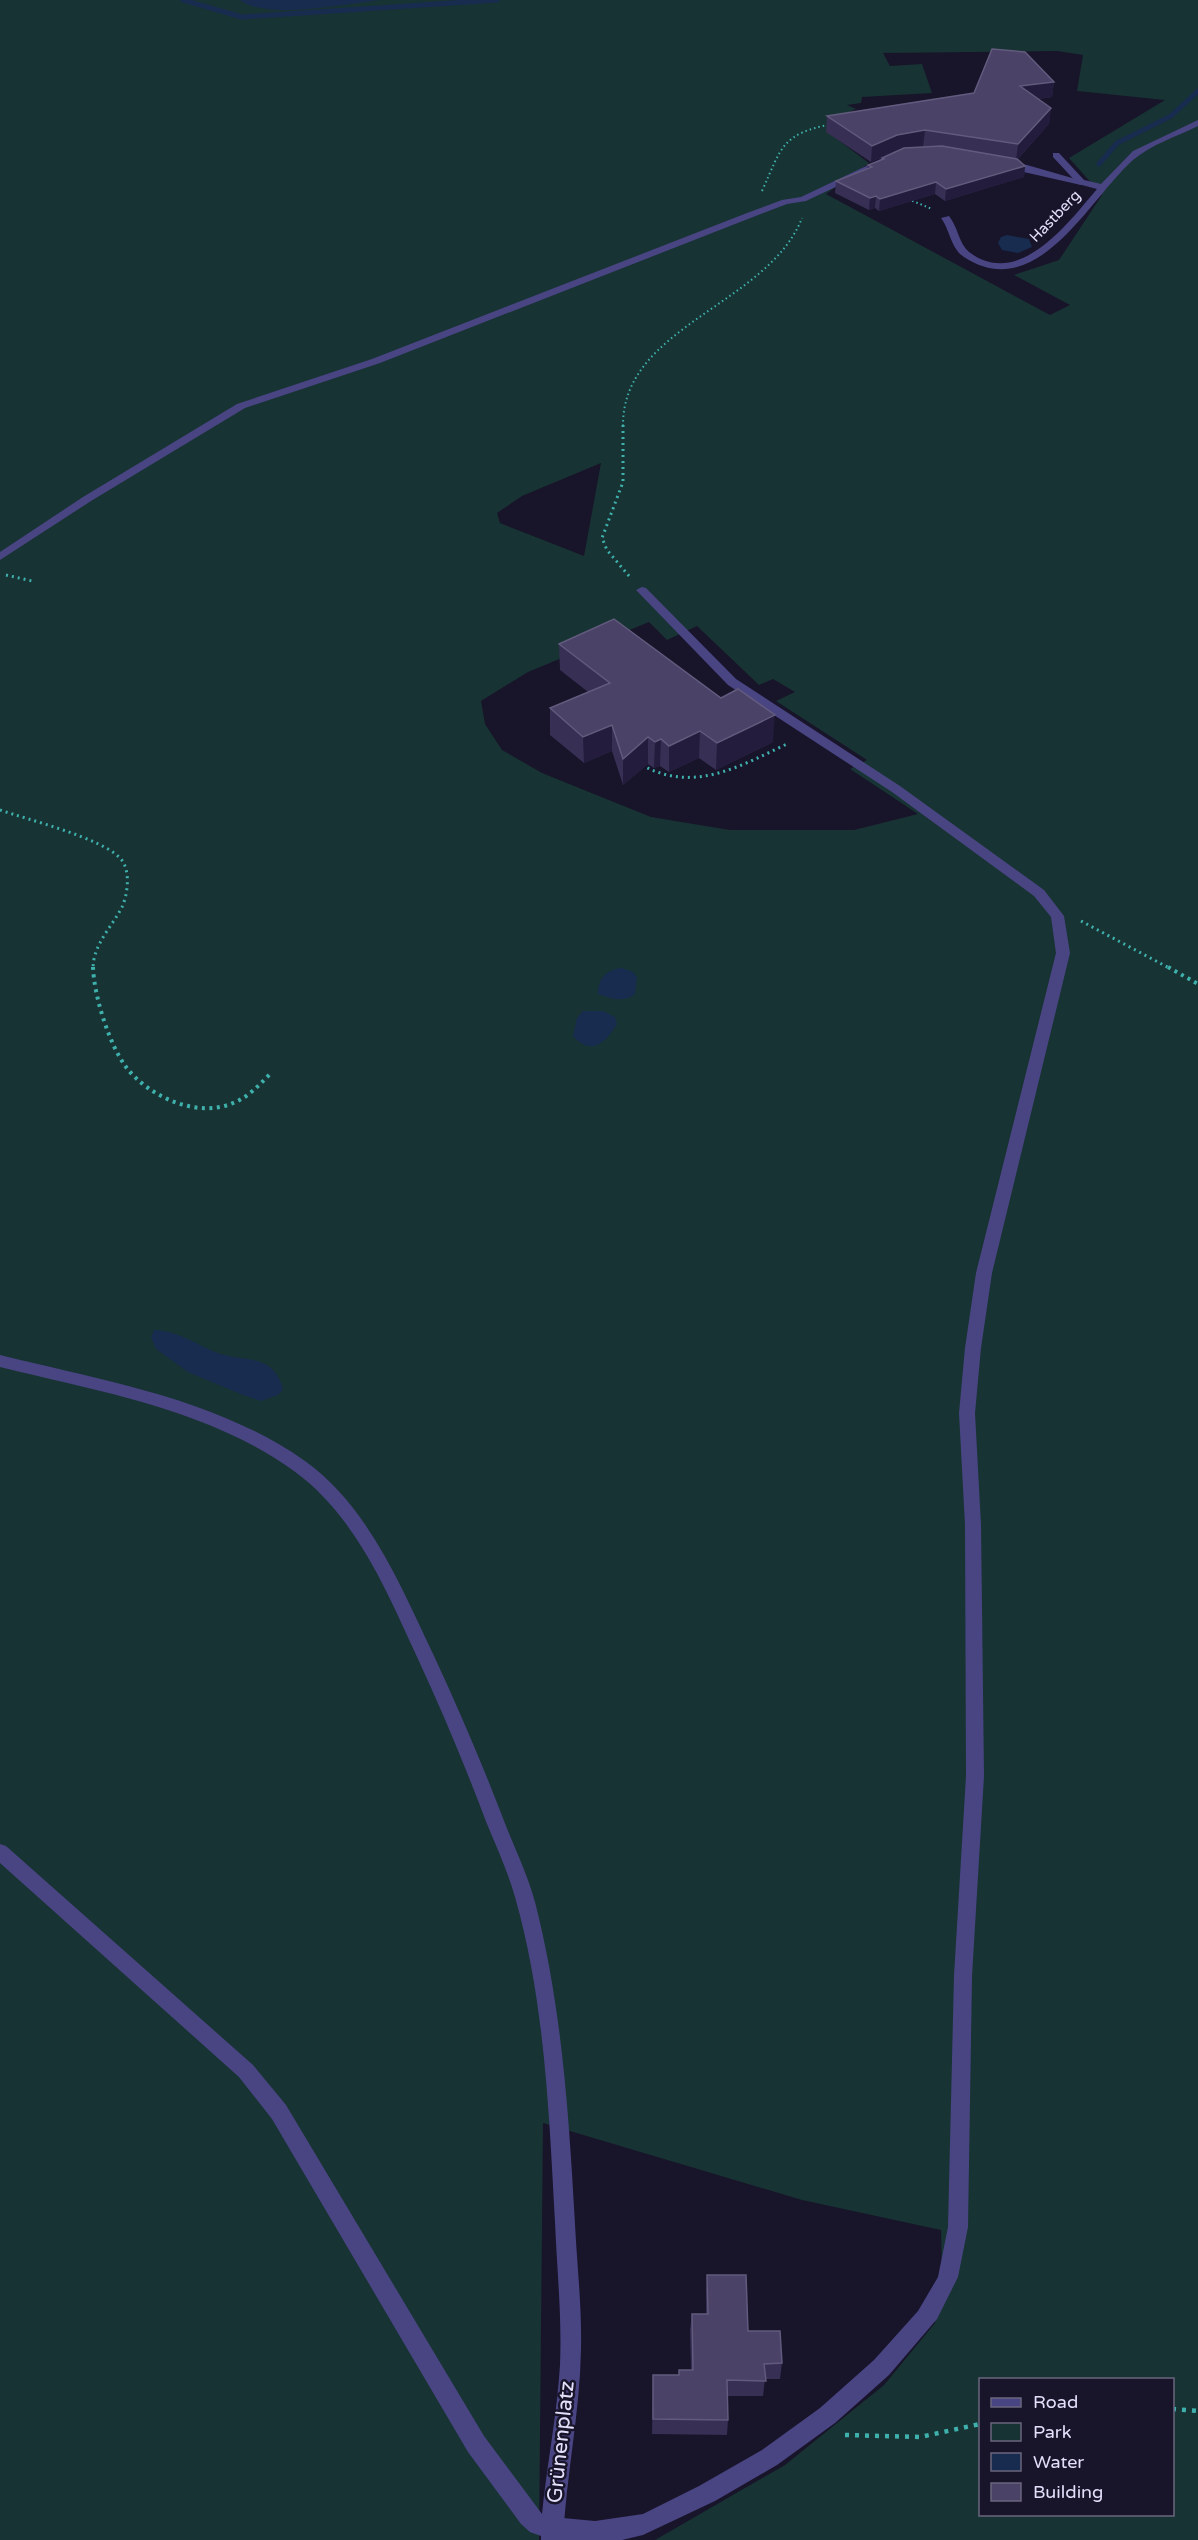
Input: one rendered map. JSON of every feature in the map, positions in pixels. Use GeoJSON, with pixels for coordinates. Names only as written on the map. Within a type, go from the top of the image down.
{"type":"FeatureCollection","features":[{"type":"Feature","properties":{"kind":"street","name":"Hastberg"},"geometry":{"type":"LineString","coordinates":[[946,218],[953,226],[956,242],[964,254],[986,264],[1016,265],[1028,262],[1043,251],[1101,187],[1134,155],[1198,123]]}},
{"type":"Feature","properties":{"kind":"street","name":"Hastberg"},"geometry":{"type":"LineString","coordinates":[[1056,155],[1081,182],[1101,187]]}},
{"type":"Feature","properties":{"kind":"street"},"geometry":{"type":"LineString","coordinates":[[0,556],[87,499],[241,405],[376,361],[750,215],[785,202],[803,199],[892,157]]}},
{"type":"Feature","properties":{"kind":"street"},"geometry":{"type":"LineString","coordinates":[[993,163],[1027,168],[1081,182]]}},
{"type":"Feature","properties":{"kind":"street"},"geometry":{"type":"LineString","coordinates":[[0,1852],[246,2071],[279,2112],[476,2444],[529,2516],[552,2534],[638,2526],[717,2489],[813,2427],[852,2395],[923,2321],[942,2293],[952,2261],[958,2227],[963,1976],[975,1776],[973,1525],[969,1474],[968,1402],[984,1273],[1063,953],[1057,916],[1039,893],[896,789],[806,733],[732,682],[642,590]]}},
{"type":"Feature","properties":{"kind":"street","name":"Grünenplatz"},"geometry":{"type":"LineString","coordinates":[[0,1361],[171,1404],[244,1434],[301,1467],[326,1490],[361,1532],[380,1563],[464,1740],[524,1897],[546,2004],[553,2065],[562,2160],[571,2344],[552,2534]]}},
{"type":"Feature","properties":{"kind":"path"},"geometry":{"type":"LineString","coordinates":[[750,215],[780,146],[785,140],[812,127],[835,123]]}},
{"type":"Feature","properties":{"kind":"path"},"geometry":{"type":"LineString","coordinates":[[904,198],[921,204]]}},
{"type":"Feature","properties":{"kind":"path"},"geometry":{"type":"LineString","coordinates":[[642,590],[612,555],[602,538],[623,481],[622,411],[631,381],[648,359],[739,291],[786,245],[801,224],[803,199]]}},
{"type":"Feature","properties":{"kind":"path"},"geometry":{"type":"LineString","coordinates":[[0,573],[32,581]]}},
{"type":"Feature","properties":{"kind":"path"},"geometry":{"type":"LineString","coordinates":[[639,763],[658,777],[718,774],[806,733]]}},
{"type":"Feature","properties":{"kind":"path"},"geometry":{"type":"LineString","coordinates":[[0,810],[103,846],[122,859],[128,886],[124,901],[101,943],[93,965],[100,1005],[111,1036],[123,1062],[130,1071],[146,1085],[167,1098],[191,1107],[209,1109],[238,1103],[252,1094],[272,1072]]}},
{"type":"Feature","properties":{"kind":"path"},"geometry":{"type":"LineString","coordinates":[[1057,916],[1078,920],[1111,935],[1198,984]]}},
{"type":"Feature","properties":{"kind":"path"},"geometry":{"type":"LineString","coordinates":[[1174,2409],[1198,2411]]}},
{"type":"Feature","properties":{"kind":"path"},"geometry":{"type":"LineString","coordinates":[[813,2427],[828,2434],[920,2437],[979,2424]]}},
{"type":"Feature","properties":{"kind":"green space"},"geometry":{"type":"Polygon","coordinates":[[[0,0],[1198,0],[1198,2540],[655,2540],[785,2465],[884,2385],[935,2323],[942,2278],[941,2230],[802,2200],[543,2123],[539,2540],[0,2540],[0,0]],[[1057,51],[883,53],[890,66],[922,64],[932,93],[862,97],[861,103],[847,105],[856,109],[830,121],[837,139],[869,163],[826,194],[1050,315],[1070,305],[1014,275],[1059,260],[1102,195],[1069,158],[1165,100],[1077,91],[1083,55],[1057,51]],[[601,463],[522,496],[497,513],[500,523],[584,556],[601,463]],[[649,622],[528,672],[481,701],[485,724],[502,750],[542,773],[651,817],[730,830],[854,830],[918,814],[850,769],[867,760],[776,701],[795,692],[773,679],[759,685],[697,626],[667,640],[649,622]]]}},
{"type":"Feature","properties":{"kind":"water"},"geometry":{"type":"Polygon","coordinates":[[[240,0],[381,0],[288,10],[252,6],[240,0]]]}},
{"type":"Feature","properties":{"kind":"water"},"geometry":{"type":"Polygon","coordinates":[[[1007,235],[1029,239],[1032,247],[1018,253],[1002,250],[998,243],[1001,237],[1007,235]]]}},
{"type":"Feature","properties":{"kind":"water"},"geometry":{"type":"Polygon","coordinates":[[[622,968],[633,972],[637,977],[635,994],[631,997],[613,999],[598,994],[601,979],[612,970],[622,968]]]}},
{"type":"Feature","properties":{"kind":"water"},"geometry":{"type":"Polygon","coordinates":[[[583,1011],[603,1011],[615,1017],[617,1024],[598,1045],[586,1046],[573,1036],[577,1018],[583,1011]]]}},
{"type":"Feature","properties":{"kind":"water"},"geometry":{"type":"Polygon","coordinates":[[[154,1330],[178,1335],[225,1355],[264,1363],[278,1377],[283,1389],[278,1395],[261,1401],[188,1372],[156,1349],[151,1337],[154,1330]]]}},
{"type":"Feature","properties":{"kind":"building"},"geometry":{"type":"Polygon","coordinates":[[[992,49],[1025,52],[1054,82],[1020,86],[1051,108],[1018,144],[925,130],[897,135],[872,146],[827,116],[974,93],[992,49]]]}},
{"type":"Feature","properties":{"kind":"building"},"geometry":{"type":"Polygon","coordinates":[[[942,146],[1017,159],[1025,166],[946,189],[936,182],[880,199],[876,196],[870,198],[836,181],[872,167],[868,165],[904,148],[942,146]]]}},
{"type":"Feature","properties":{"kind":"building"},"geometry":{"type":"Polygon","coordinates":[[[614,619],[721,698],[738,689],[775,715],[717,743],[700,731],[669,746],[661,739],[655,742],[648,737],[623,759],[612,725],[583,737],[550,708],[610,683],[559,644],[614,619]]]}},
{"type":"Feature","properties":{"kind":"building"},"geometry":{"type":"Polygon","coordinates":[[[707,2275],[746,2275],[748,2331],[780,2331],[782,2363],[764,2364],[766,2381],[727,2380],[728,2420],[653,2419],[653,2375],[679,2375],[679,2370],[693,2370],[692,2314],[708,2314],[707,2275]]]}},
{"type":"Feature","properties":{"kind":"waterway"},"geometry":{"type":"LineString","coordinates":[[183,0],[242,17],[497,0]]}},
{"type":"Feature","properties":{"kind":"waterway"},"geometry":{"type":"LineString","coordinates":[[1099,164],[1117,143],[1171,116],[1198,91]]}}]}
